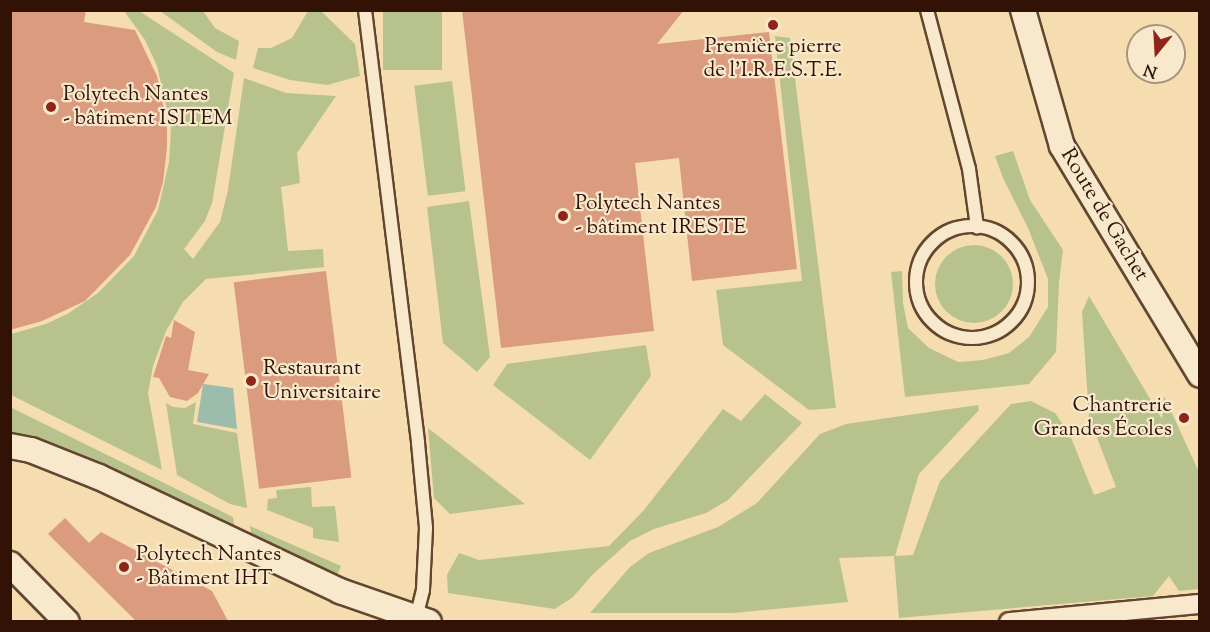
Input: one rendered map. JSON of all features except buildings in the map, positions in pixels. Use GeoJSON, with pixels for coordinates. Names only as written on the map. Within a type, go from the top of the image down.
{"type":"FeatureCollection","features":[{"type":"Feature","properties":{"kind":"street","name":"Route de Gachet"},"geometry":{"type":"LineString","coordinates":[[1023,10],[1062,146],[1200,375]]}},
{"type":"Feature","properties":{"kind":"street"},"geometry":{"type":"LineString","coordinates":[[10,446],[31,450],[99,477],[340,591],[422,620]]}},
{"type":"Feature","properties":{"kind":"street"},"geometry":{"type":"LineString","coordinates":[[10,564],[67,621]]}},
{"type":"Feature","properties":{"kind":"street"},"geometry":{"type":"LineString","coordinates":[[1009,621],[1200,604]]}},
{"type":"Feature","properties":{"kind":"lane"},"geometry":{"type":"LineString","coordinates":[[365,10],[418,443],[426,528],[422,620]]}},
{"type":"Feature","properties":{"kind":"lane"},"geometry":{"type":"LineString","coordinates":[[927,10],[969,169],[977,227]]}},
{"type":"Feature","properties":{"kind":"lane"},"geometry":{"type":"LineString","coordinates":[[977,227],[995,232],[1011,242],[1024,263],[1028,288],[1020,311],[1007,326],[991,335],[966,338],[948,333],[933,323],[919,302],[915,277],[923,254],[941,235],[952,230],[977,227]]}},
{"type":"Feature","properties":{"kind":"green space"},"geometry":{"type":"Polygon","coordinates":[[[124,11],[139,11],[234,73],[212,203],[205,221],[184,249],[193,259],[220,222],[228,190],[244,78],[286,93],[336,96],[297,153],[300,183],[281,187],[288,251],[323,249],[324,267],[206,279],[183,302],[166,331],[153,366],[148,393],[162,470],[11,395],[11,334],[46,324],[69,313],[98,293],[134,256],[158,210],[169,162],[171,128],[157,66],[145,40],[124,11]]]}},
{"type":"Feature","properties":{"kind":"green space"},"geometry":{"type":"Polygon","coordinates":[[[160,11],[203,11],[215,28],[239,41],[236,60],[217,52],[160,11]]]}},
{"type":"Feature","properties":{"kind":"green space"},"geometry":{"type":"Polygon","coordinates":[[[308,11],[321,11],[355,44],[360,76],[327,85],[290,80],[253,68],[258,48],[271,48],[292,38],[308,11]]]}},
{"type":"Feature","properties":{"kind":"green space"},"geometry":{"type":"Polygon","coordinates":[[[383,11],[442,11],[442,70],[383,70],[383,11]]]}},
{"type":"Feature","properties":{"kind":"green space"},"geometry":{"type":"Polygon","coordinates":[[[775,36],[790,38],[836,408],[809,410],[723,345],[716,290],[802,281],[775,36]]]}},
{"type":"Feature","properties":{"kind":"green space"},"geometry":{"type":"Polygon","coordinates":[[[452,81],[466,191],[428,196],[414,86],[452,81]]]}},
{"type":"Feature","properties":{"kind":"green space"},"geometry":{"type":"Polygon","coordinates":[[[1013,151],[1030,200],[1063,250],[1056,352],[1029,384],[905,397],[891,272],[902,271],[903,303],[908,328],[929,348],[958,362],[983,360],[1009,353],[1029,337],[1048,307],[1048,279],[1028,228],[1003,178],[995,156],[1013,151]]]}},
{"type":"Feature","properties":{"kind":"green space"},"geometry":{"type":"Polygon","coordinates":[[[469,201],[490,357],[477,372],[443,343],[427,207],[469,201]]]}},
{"type":"Feature","properties":{"kind":"green space"},"geometry":{"type":"Polygon","coordinates":[[[974,245],[989,248],[1006,262],[1013,284],[1010,299],[996,316],[974,323],[959,320],[942,306],[935,284],[938,269],[952,252],[974,245]]]}},
{"type":"Feature","properties":{"kind":"green space"},"geometry":{"type":"Polygon","coordinates":[[[1089,296],[1162,419],[1164,396],[1199,472],[1199,589],[1179,591],[1169,576],[1153,596],[899,618],[894,556],[839,558],[848,602],[734,613],[590,613],[630,567],[649,553],[718,527],[757,503],[820,434],[846,424],[978,405],[979,410],[919,474],[895,556],[913,555],[940,481],[1011,404],[1031,401],[1055,413],[1070,435],[1094,495],[1116,487],[1089,417],[1082,312],[1089,296]]]}},
{"type":"Feature","properties":{"kind":"green space"},"geometry":{"type":"Polygon","coordinates":[[[646,345],[651,376],[590,460],[493,385],[507,364],[646,345]]]}},
{"type":"Feature","properties":{"kind":"green space"},"geometry":{"type":"Polygon","coordinates":[[[765,394],[802,423],[728,500],[706,513],[654,529],[630,541],[592,575],[573,597],[555,609],[448,593],[447,575],[459,553],[479,560],[609,546],[644,510],[723,409],[741,421],[765,394]]]}},
{"type":"Feature","properties":{"kind":"green space"},"geometry":{"type":"Polygon","coordinates":[[[196,402],[193,424],[237,433],[247,508],[230,504],[177,475],[166,403],[173,407],[185,408],[196,402]]]}},
{"type":"Feature","properties":{"kind":"green space"},"geometry":{"type":"Polygon","coordinates":[[[10,407],[233,517],[236,538],[33,440],[11,434],[10,407]]]}},
{"type":"Feature","properties":{"kind":"green space"},"geometry":{"type":"Polygon","coordinates":[[[428,428],[525,504],[450,514],[434,498],[428,428]]]}},
{"type":"Feature","properties":{"kind":"green space"},"geometry":{"type":"Polygon","coordinates":[[[311,487],[312,507],[335,506],[339,542],[313,538],[313,528],[267,510],[268,499],[277,498],[276,490],[311,487]]]}},
{"type":"Feature","properties":{"kind":"green space"},"geometry":{"type":"Polygon","coordinates":[[[250,526],[341,566],[334,583],[253,546],[250,526]]]}},
{"type":"Feature","properties":{"kind":"shaded area"},"geometry":{"type":"Polygon","coordinates":[[[203,384],[233,388],[237,429],[197,422],[203,384]]]}},
{"type":"Feature","properties":{"kind":"place","name":"Première pierre de l'I.R.E.S.T.E."},"geometry":{"type":"Point","coordinates":[773,25]}},
{"type":"Feature","properties":{"kind":"place","name":"Polytech Nantes - bâtiment ISITEM"},"geometry":{"type":"Point","coordinates":[51,107]}},
{"type":"Feature","properties":{"kind":"place","name":"Polytech Nantes - bâtiment IRESTE"},"geometry":{"type":"Point","coordinates":[563,216]}},
{"type":"Feature","properties":{"kind":"place","name":"Restaurant Universitaire"},"geometry":{"type":"Point","coordinates":[251,381]}},
{"type":"Feature","properties":{"kind":"place","name":"Chantrerie Grandes Écoles"},"geometry":{"type":"Point","coordinates":[1184,418]}},
{"type":"Feature","properties":{"kind":"place","name":"Polytech Nantes - Bâtiment IHT"},"geometry":{"type":"Point","coordinates":[124,567]}}]}
